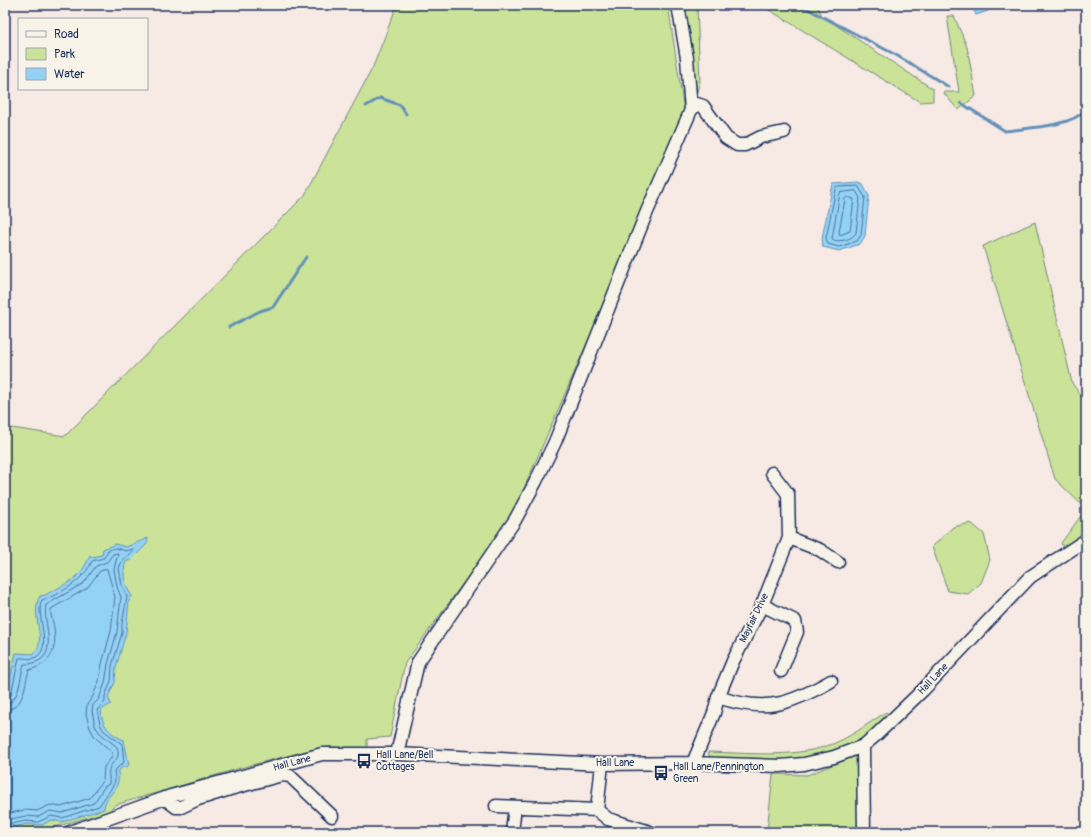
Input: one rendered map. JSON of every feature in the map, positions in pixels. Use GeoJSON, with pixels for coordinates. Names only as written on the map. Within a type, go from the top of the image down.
{"type":"FeatureCollection","features":[{"type":"Feature","properties":{"kind":"street"},"geometry":{"type":"LineString","coordinates":[[678,5],[687,58],[691,110]]}},
{"type":"Feature","properties":{"kind":"street"},"geometry":{"type":"LineString","coordinates":[[397,754],[418,662],[515,520],[535,483],[555,442],[646,214],[691,110],[698,104],[703,106],[726,138],[737,145],[745,145],[761,137],[784,132]]}},
{"type":"Feature","properties":{"kind":"street","name":"Mayfair Drive"},"geometry":{"type":"LineString","coordinates":[[693,763],[714,713],[718,697],[733,661],[762,605],[789,538],[788,494],[772,473]]}},
{"type":"Feature","properties":{"kind":"street"},"geometry":{"type":"LineString","coordinates":[[789,538],[820,550],[838,562]]}},
{"type":"Feature","properties":{"kind":"street","name":"Hall Lane"},"geometry":{"type":"LineString","coordinates":[[70,832],[164,798],[322,754],[397,754],[602,764],[693,763],[742,766],[804,764],[834,757],[863,746],[923,690],[1030,577],[1086,540]]}},
{"type":"Feature","properties":{"kind":"street"},"geometry":{"type":"LineString","coordinates":[[762,605],[796,621],[797,632],[781,671]]}},
{"type":"Feature","properties":{"kind":"street"},"geometry":{"type":"LineString","coordinates":[[718,697],[740,704],[770,706],[803,697],[831,681]]}},
{"type":"Feature","properties":{"kind":"street"},"geometry":{"type":"LineString","coordinates":[[863,746],[864,832]]}},
{"type":"Feature","properties":{"kind":"street"},"geometry":{"type":"LineString","coordinates":[[597,810],[602,764]]}},
{"type":"Feature","properties":{"kind":"street"},"geometry":{"type":"LineString","coordinates":[[164,798],[176,807],[181,807],[198,799],[282,775],[290,776],[332,816]]}},
{"type":"Feature","properties":{"kind":"street"},"geometry":{"type":"LineString","coordinates":[[496,806],[515,808],[597,810],[608,819],[650,832]]}},
{"type":"Feature","properties":{"kind":"street"},"geometry":{"type":"LineString","coordinates":[[512,832],[515,808]]}},
{"type":"Feature","properties":{"kind":"green space"},"geometry":{"type":"Polygon","coordinates":[[[397,5],[668,5],[685,117],[512,516],[405,663],[390,737],[367,739],[367,748],[328,747],[306,751],[244,767],[115,805],[109,811],[38,832],[5,832],[5,427],[65,436],[305,195],[373,67],[397,5]]]}},
{"type":"Feature","properties":{"kind":"green space"},"geometry":{"type":"Polygon","coordinates":[[[676,5],[697,5],[700,82],[691,110],[676,5]]]}},
{"type":"Feature","properties":{"kind":"green space"},"geometry":{"type":"Polygon","coordinates":[[[761,5],[817,5],[822,16],[933,89],[933,101],[920,102],[761,5]]]}},
{"type":"Feature","properties":{"kind":"green space"},"geometry":{"type":"Polygon","coordinates":[[[947,16],[954,16],[967,47],[976,96],[958,110],[943,92],[959,92],[947,16]]]}},
{"type":"Feature","properties":{"kind":"green space"},"geometry":{"type":"Polygon","coordinates":[[[1035,222],[1072,383],[1086,403],[1086,509],[1055,479],[983,246],[1035,222]]]}},
{"type":"Feature","properties":{"kind":"green space"},"geometry":{"type":"Polygon","coordinates":[[[1086,509],[1086,533],[1063,548],[1061,543],[1086,509]]]}},
{"type":"Feature","properties":{"kind":"green space"},"geometry":{"type":"Polygon","coordinates":[[[971,523],[984,534],[990,560],[981,583],[968,594],[948,591],[932,547],[953,527],[971,523]]]}},
{"type":"Feature","properties":{"kind":"green space"},"geometry":{"type":"Polygon","coordinates":[[[886,712],[891,717],[877,728],[853,744],[828,755],[786,761],[743,761],[715,760],[710,757],[708,752],[768,754],[813,750],[843,739],[858,731],[886,712]]]}},
{"type":"Feature","properties":{"kind":"green space"},"geometry":{"type":"Polygon","coordinates":[[[858,755],[859,832],[767,832],[773,774],[807,775],[858,755]]]}},
{"type":"Feature","properties":{"kind":"water"},"geometry":{"type":"Polygon","coordinates":[[[972,5],[992,5],[988,11],[976,15],[972,5]]]}},
{"type":"Feature","properties":{"kind":"water"},"geometry":{"type":"Polygon","coordinates":[[[858,182],[863,184],[869,196],[865,236],[860,244],[839,251],[823,247],[822,238],[833,184],[858,182]]]}},
{"type":"Feature","properties":{"kind":"water"},"geometry":{"type":"Polygon","coordinates":[[[148,538],[147,544],[130,561],[126,561],[124,574],[129,592],[132,596],[129,601],[126,633],[116,667],[115,682],[108,697],[111,704],[101,710],[101,715],[108,729],[124,740],[129,765],[127,767],[122,767],[118,772],[117,784],[107,799],[104,809],[62,822],[51,820],[42,825],[27,824],[5,829],[5,701],[16,653],[33,654],[37,649],[39,635],[37,603],[40,596],[45,595],[77,576],[86,564],[90,555],[92,557],[102,555],[103,549],[115,544],[126,547],[148,538]]]}},
{"type":"Feature","properties":{"kind":"waterway"},"geometry":{"type":"LineString","coordinates":[[800,5],[896,55],[949,87]]}},
{"type":"Feature","properties":{"kind":"waterway"},"geometry":{"type":"LineString","coordinates":[[366,106],[380,98],[400,105],[406,114]]}},
{"type":"Feature","properties":{"kind":"waterway"},"geometry":{"type":"LineString","coordinates":[[961,103],[1005,131],[1048,126],[1070,120],[1079,116],[1086,110]]}},
{"type":"Feature","properties":{"kind":"waterway"},"geometry":{"type":"LineString","coordinates":[[229,327],[260,311],[273,307],[306,257]]}},
{"type":"Feature","properties":{"kind":"place","name":"Hall Lane/Bell Cottages"},"geometry":{"type":"Point","coordinates":[364,761]}},
{"type":"Feature","properties":{"kind":"place","name":"Hall Lane/Pennington Green"},"geometry":{"type":"Point","coordinates":[661,773]}}]}
